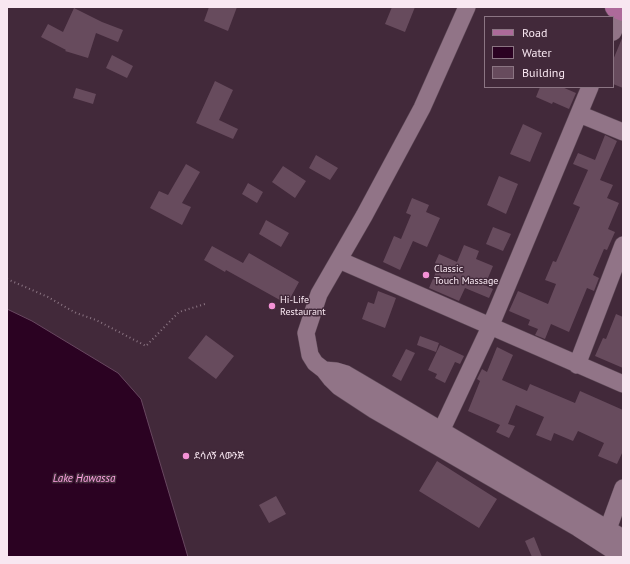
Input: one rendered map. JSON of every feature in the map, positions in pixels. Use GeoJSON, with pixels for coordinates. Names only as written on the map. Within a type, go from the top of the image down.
{"type":"FeatureCollection","features":[{"type":"Feature","properties":{"kind":"street"},"geometry":{"type":"LineString","coordinates":[[467,7],[422,108],[319,294],[306,333],[310,355],[315,363],[324,370],[346,374],[439,437],[454,438],[604,536],[623,557]]}},
{"type":"Feature","properties":{"kind":"street"},"geometry":{"type":"LineString","coordinates":[[614,29],[621,9]]}},
{"type":"Feature","properties":{"kind":"street"},"geometry":{"type":"LineString","coordinates":[[439,437],[490,327],[590,88]]}},
{"type":"Feature","properties":{"kind":"street"},"geometry":{"type":"LineString","coordinates":[[578,114],[623,132]]}},
{"type":"Feature","properties":{"kind":"street"},"geometry":{"type":"LineString","coordinates":[[577,365],[623,245]]}},
{"type":"Feature","properties":{"kind":"street"},"geometry":{"type":"LineString","coordinates":[[338,260],[623,384]]}},
{"type":"Feature","properties":{"kind":"street"},"geometry":{"type":"LineString","coordinates":[[604,536],[623,488]]}},
{"type":"Feature","properties":{"kind":"street"},"geometry":{"type":"LineString","coordinates":[[604,536],[623,538]]}},
{"type":"Feature","properties":{"kind":"path"},"geometry":{"type":"LineString","coordinates":[[7,279],[96,320],[146,346],[179,312],[206,304]]}},
{"type":"Feature","properties":{"kind":"water","name":"Lake Hawassa"},"geometry":{"type":"Polygon","coordinates":[[[7,309],[32,321],[118,373],[141,399],[188,557],[7,557],[7,309]]]}},
{"type":"Feature","properties":{"kind":"building"},"geometry":{"type":"Polygon","coordinates":[[[209,7],[237,7],[228,31],[204,21],[209,7]]]}},
{"type":"Feature","properties":{"kind":"building"},"geometry":{"type":"Polygon","coordinates":[[[392,7],[415,7],[405,32],[385,24],[392,7]]]}},
{"type":"Feature","properties":{"kind":"building"},"geometry":{"type":"Polygon","coordinates":[[[74,8],[102,22],[123,30],[118,42],[96,33],[88,58],[65,51],[66,50],[41,37],[48,24],[63,32],[74,8]]]}},
{"type":"Feature","properties":{"kind":"building"},"geometry":{"type":"Polygon","coordinates":[[[623,36],[623,88],[614,84],[614,58],[623,36]]]}},
{"type":"Feature","properties":{"kind":"building"},"geometry":{"type":"Polygon","coordinates":[[[112,55],[133,66],[127,78],[106,68],[112,55]]]}},
{"type":"Feature","properties":{"kind":"building"},"geometry":{"type":"Polygon","coordinates":[[[215,81],[233,90],[219,120],[238,129],[233,139],[196,123],[215,81]]]}},
{"type":"Feature","properties":{"kind":"building"},"geometry":{"type":"Polygon","coordinates":[[[76,88],[96,94],[93,104],[73,98],[76,88]]]}},
{"type":"Feature","properties":{"kind":"building"},"geometry":{"type":"Polygon","coordinates":[[[540,88],[564,88],[576,93],[569,109],[536,97],[540,88]]]}},
{"type":"Feature","properties":{"kind":"building"},"geometry":{"type":"Polygon","coordinates":[[[523,124],[542,133],[530,162],[510,154],[523,124]]]}},
{"type":"Feature","properties":{"kind":"building"},"geometry":{"type":"Polygon","coordinates":[[[605,135],[617,141],[600,180],[613,185],[607,198],[619,203],[608,229],[615,232],[607,250],[604,249],[593,275],[599,278],[594,291],[587,288],[569,332],[551,324],[545,339],[535,335],[538,329],[528,325],[530,320],[509,311],[518,291],[548,304],[556,284],[545,280],[553,261],[556,262],[580,207],[573,204],[588,170],[573,164],[578,153],[595,160],[605,135]]]}},
{"type":"Feature","properties":{"kind":"building"},"geometry":{"type":"Polygon","coordinates":[[[316,155],[338,168],[330,180],[309,168],[316,155]]]}},
{"type":"Feature","properties":{"kind":"building"},"geometry":{"type":"Polygon","coordinates":[[[186,164],[200,172],[182,203],[191,207],[182,225],[150,208],[159,191],[168,195],[186,164]]]}},
{"type":"Feature","properties":{"kind":"building"},"geometry":{"type":"Polygon","coordinates":[[[283,166],[306,181],[295,198],[272,182],[283,166]]]}},
{"type":"Feature","properties":{"kind":"building"},"geometry":{"type":"Polygon","coordinates":[[[499,176],[518,184],[506,214],[487,205],[499,176]]]}},
{"type":"Feature","properties":{"kind":"building"},"geometry":{"type":"Polygon","coordinates":[[[248,183],[263,192],[257,203],[242,194],[248,183]]]}},
{"type":"Feature","properties":{"kind":"building"},"geometry":{"type":"Polygon","coordinates":[[[412,198],[429,205],[426,212],[440,218],[427,247],[413,241],[400,270],[383,262],[394,236],[401,239],[411,215],[406,213],[412,198]]]}},
{"type":"Feature","properties":{"kind":"building"},"geometry":{"type":"Polygon","coordinates":[[[266,220],[289,233],[281,247],[259,234],[266,220]]]}},
{"type":"Feature","properties":{"kind":"building"},"geometry":{"type":"Polygon","coordinates":[[[493,227],[511,234],[503,251],[486,244],[493,227]]]}},
{"type":"Feature","properties":{"kind":"building"},"geometry":{"type":"Polygon","coordinates":[[[464,245],[479,251],[476,259],[493,266],[485,285],[493,289],[489,298],[465,288],[459,301],[429,288],[439,265],[435,263],[439,254],[457,262],[464,245]]]}},
{"type":"Feature","properties":{"kind":"building"},"geometry":{"type":"Polygon","coordinates":[[[212,246],[243,263],[249,253],[299,282],[287,304],[226,270],[225,272],[204,260],[212,246]]]}},
{"type":"Feature","properties":{"kind":"building"},"geometry":{"type":"Polygon","coordinates":[[[378,291],[396,298],[385,328],[362,319],[368,302],[374,304],[378,291]]]}},
{"type":"Feature","properties":{"kind":"building"},"geometry":{"type":"Polygon","coordinates":[[[616,314],[623,317],[623,368],[595,356],[603,338],[606,339],[616,314]]]}},
{"type":"Feature","properties":{"kind":"building"},"geometry":{"type":"Polygon","coordinates":[[[206,335],[234,356],[216,379],[188,358],[206,335]]]}},
{"type":"Feature","properties":{"kind":"building"},"geometry":{"type":"Polygon","coordinates":[[[420,336],[439,343],[436,352],[417,345],[420,336]]]}},
{"type":"Feature","properties":{"kind":"building"},"geometry":{"type":"Polygon","coordinates":[[[440,345],[464,356],[460,364],[455,362],[445,383],[435,378],[437,374],[428,370],[440,345]]]}},
{"type":"Feature","properties":{"kind":"building"},"geometry":{"type":"Polygon","coordinates":[[[497,347],[513,355],[502,380],[527,391],[530,384],[575,403],[580,391],[623,410],[623,451],[617,464],[598,456],[604,443],[578,431],[573,441],[554,433],[551,441],[536,435],[544,417],[516,405],[508,424],[515,426],[509,438],[496,432],[500,425],[468,411],[480,381],[477,379],[482,369],[487,372],[497,347]]]}},
{"type":"Feature","properties":{"kind":"building"},"geometry":{"type":"Polygon","coordinates":[[[406,349],[415,353],[401,381],[392,376],[406,349]]]}},
{"type":"Feature","properties":{"kind":"building"},"geometry":{"type":"Polygon","coordinates":[[[437,461],[497,499],[479,528],[419,491],[437,461]]]}},
{"type":"Feature","properties":{"kind":"building"},"geometry":{"type":"Polygon","coordinates":[[[276,496],[286,514],[269,523],[259,505],[276,496]]]}},
{"type":"Feature","properties":{"kind":"building"},"geometry":{"type":"Polygon","coordinates":[[[534,537],[542,557],[532,557],[525,541],[534,537]]]}},
{"type":"Feature","properties":{"kind":"place","name":"Classic Touch Massage"},"geometry":{"type":"Point","coordinates":[426,275]}},
{"type":"Feature","properties":{"kind":"place","name":"Hi-Life Restaurant"},"geometry":{"type":"Point","coordinates":[272,306]}},
{"type":"Feature","properties":{"kind":"place","name":"ደሳለኝ ላውንጅ"},"geometry":{"type":"Point","coordinates":[186,456]}}]}
